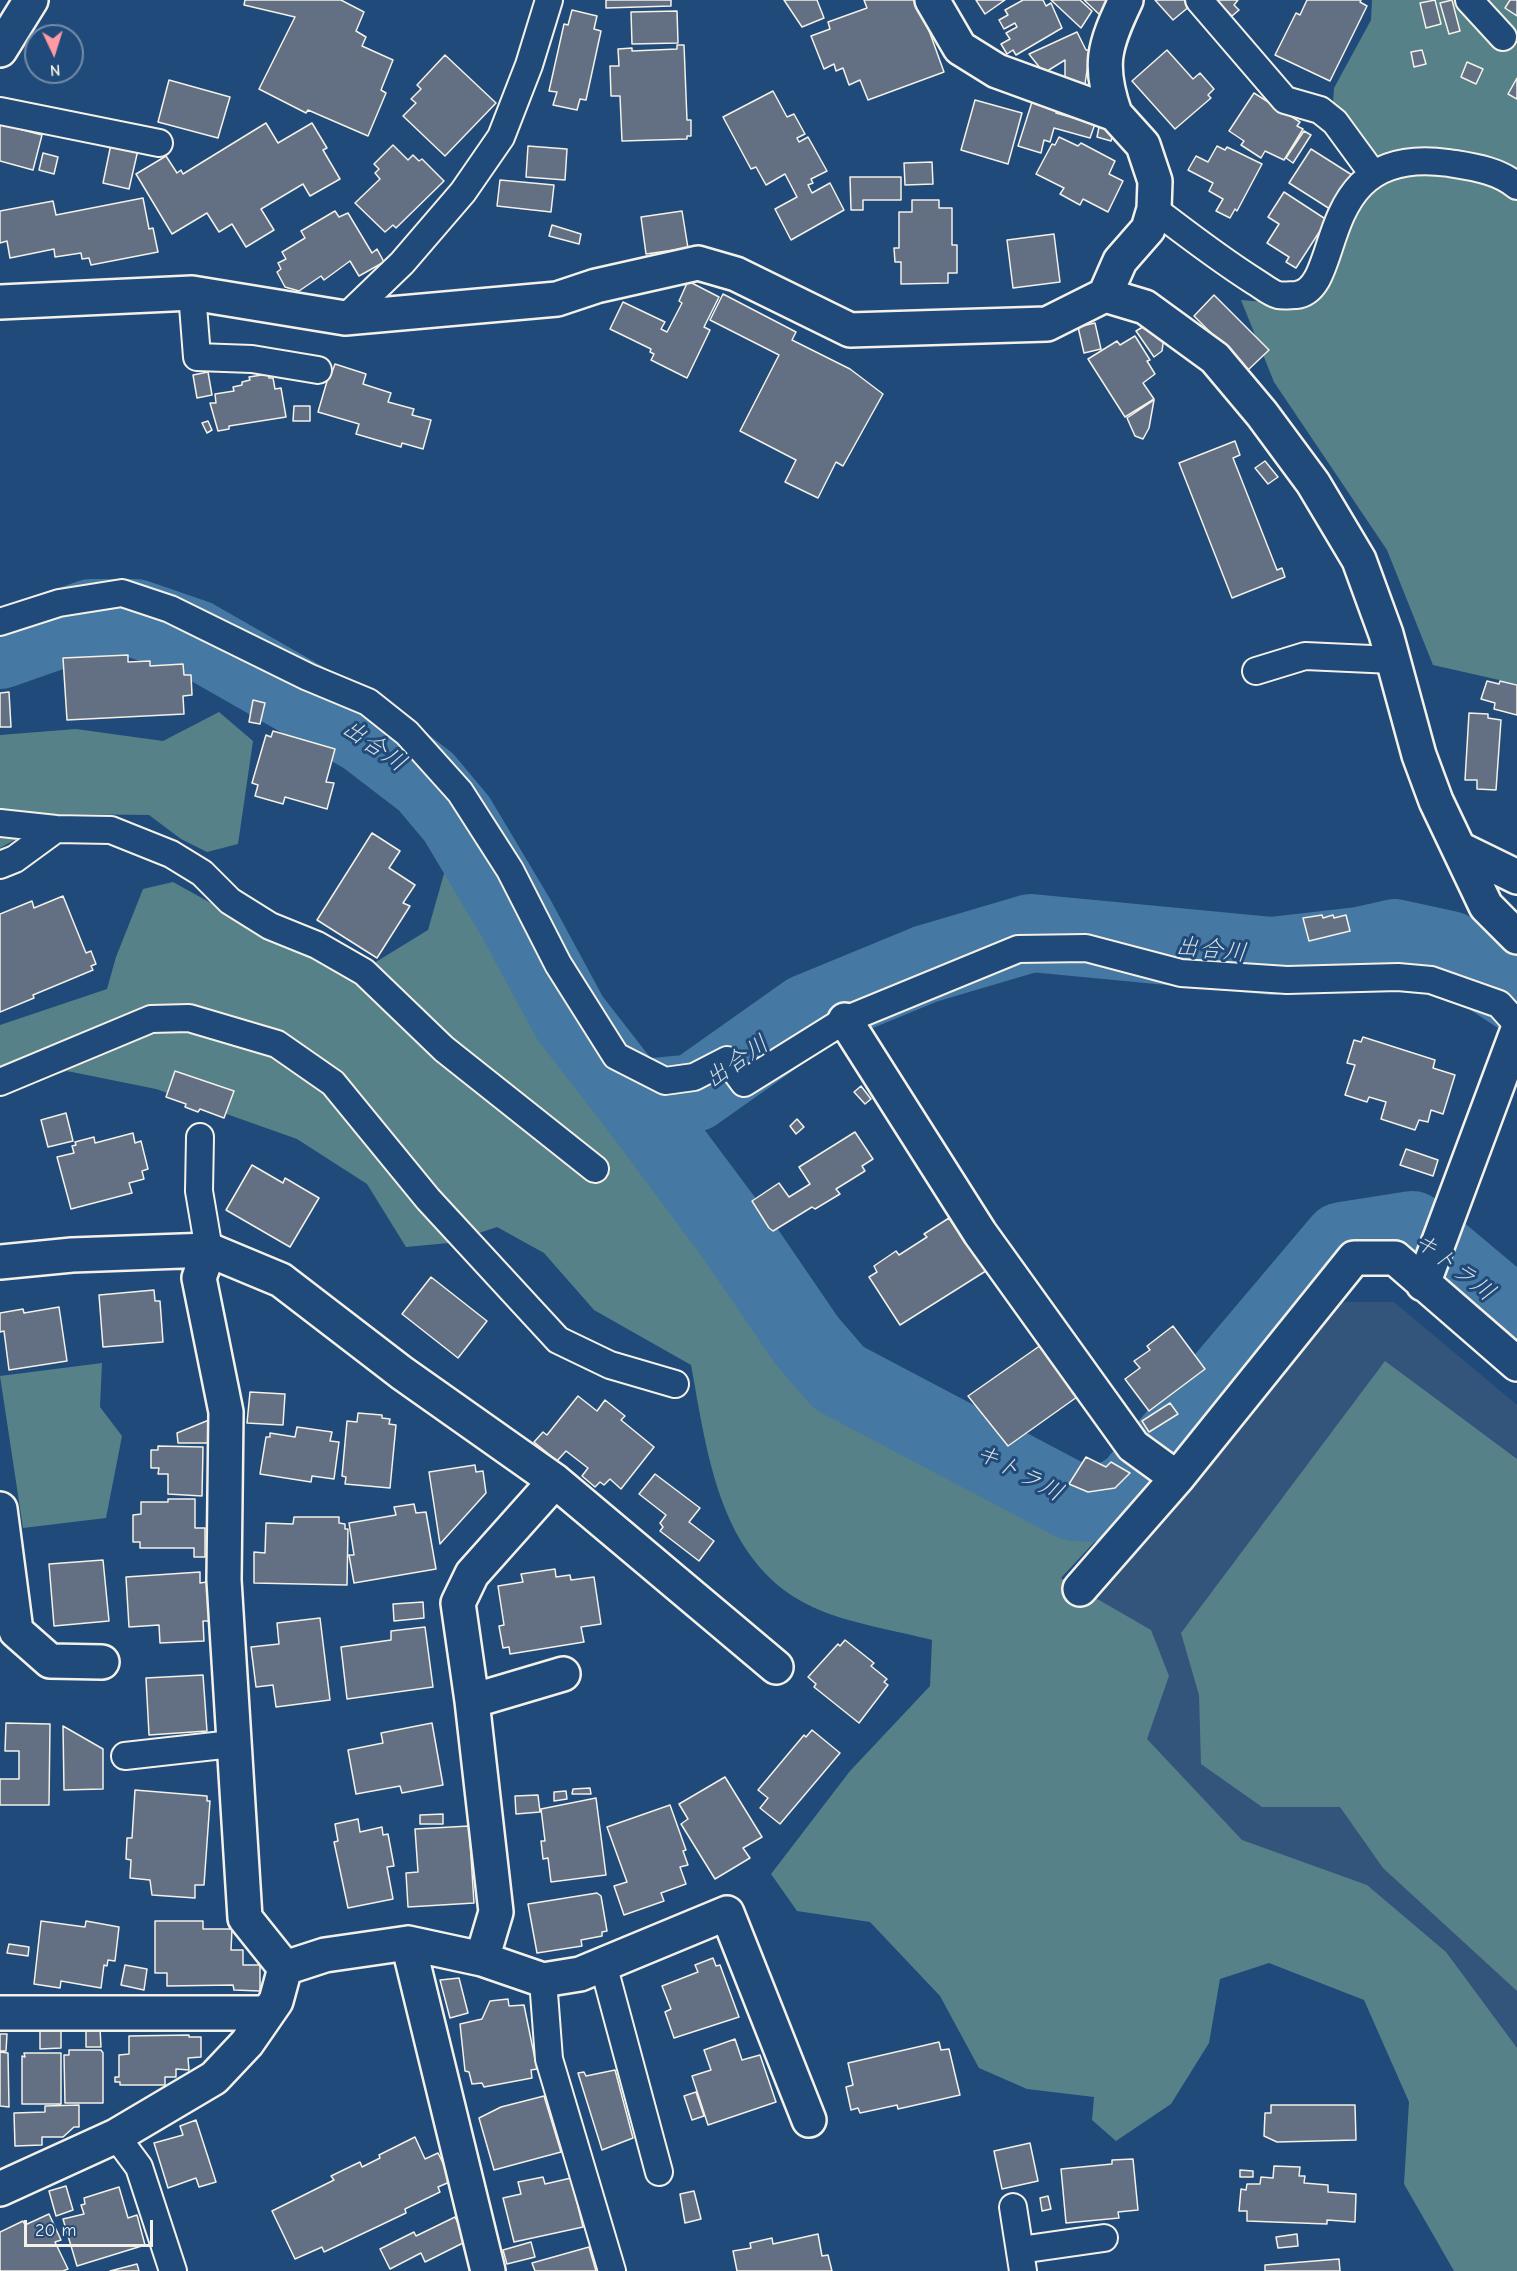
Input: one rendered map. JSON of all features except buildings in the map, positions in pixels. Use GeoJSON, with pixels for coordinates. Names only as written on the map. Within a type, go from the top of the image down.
{"type":"FeatureCollection","features":[{"type":"Feature","properties":{"kind":"street"},"geometry":{"type":"LineString","coordinates":[[0,50],[31,0]]}},
{"type":"Feature","properties":{"kind":"street"},"geometry":{"type":"LineString","coordinates":[[932,0],[960,48],[997,71],[1115,114]]}},
{"type":"Feature","properties":{"kind":"street"},"geometry":{"type":"LineString","coordinates":[[0,302],[192,293],[345,318],[557,299],[596,286],[698,263],[736,274],[850,330],[1047,324],[1105,295],[1120,261],[1148,229],[1154,209],[1155,181],[1143,145],[1115,114],[1106,86],[1105,50],[1126,0]]}},
{"type":"Feature","properties":{"kind":"street"},"geometry":{"type":"LineString","coordinates":[[1105,295],[1145,307],[1215,358],[1262,414],[1313,483],[1359,560],[1393,660],[1419,755],[1436,801],[1486,906],[1517,937]]}},
{"type":"Feature","properties":{"kind":"street"},"geometry":{"type":"LineString","coordinates":[[1460,849],[1517,877]]}},
{"type":"Feature","properties":{"kind":"street"},"geometry":{"type":"LineString","coordinates":[[845,1020],[980,1233],[1133,1446],[1178,1478]]}},
{"type":"Feature","properties":{"kind":"street"},"geometry":{"type":"LineString","coordinates":[[1423,1284],[1517,1032]]}},
{"type":"Feature","properties":{"kind":"street"},"geometry":{"type":"LineString","coordinates":[[209,1250],[199,1278],[226,1412],[225,1580],[232,1744],[245,1918],[285,1968]]}},
{"type":"Feature","properties":{"kind":"street"},"geometry":{"type":"LineString","coordinates":[[0,1262],[72,1255],[209,1250],[281,1280],[402,1373],[555,1481],[776,1667]]}},
{"type":"Feature","properties":{"kind":"street"},"geometry":{"type":"LineString","coordinates":[[1080,1589],[1178,1478],[1354,1258],[1395,1258],[1517,1364]]}},
{"type":"Feature","properties":{"kind":"street"},"geometry":{"type":"LineString","coordinates":[[482,1959],[496,1912],[472,1701],[458,1603],[472,1574],[555,1481]]}},
{"type":"Feature","properties":{"kind":"street"},"geometry":{"type":"LineString","coordinates":[[0,1509],[16,1631],[50,1661],[102,1662]]}},
{"type":"Feature","properties":{"kind":"street"},"geometry":{"type":"LineString","coordinates":[[472,1701],[563,1674]]}},
{"type":"Feature","properties":{"kind":"street"},"geometry":{"type":"LineString","coordinates":[[285,1968],[325,1955],[408,1943],[482,1959],[543,1980],[580,1974],[727,1913],[809,2120]]}},
{"type":"Feature","properties":{"kind":"street"},"geometry":{"type":"LineString","coordinates":[[408,1943],[488,2271]]}},
{"type":"Feature","properties":{"kind":"street"},"geometry":{"type":"LineString","coordinates":[[0,2189],[116,2136],[214,2078],[248,2043],[276,2001],[285,1968]]}},
{"type":"Feature","properties":{"kind":"street"},"geometry":{"type":"LineString","coordinates":[[0,2013],[267,2013]]}},
{"type":"Feature","properties":{"kind":"lane"},"geometry":{"type":"LineString","coordinates":[[345,318],[402,263],[463,192],[501,137],[529,65],[549,0]]}},
{"type":"Feature","properties":{"kind":"lane"},"geometry":{"type":"LineString","coordinates":[[1199,0],[1285,100],[1320,110],[1335,122],[1373,174]]}},
{"type":"Feature","properties":{"kind":"lane"},"geometry":{"type":"LineString","coordinates":[[1469,0],[1503,37]]}},
{"type":"Feature","properties":{"kind":"lane"},"geometry":{"type":"LineString","coordinates":[[0,111],[159,143]]}},
{"type":"Feature","properties":{"kind":"lane"},"geometry":{"type":"LineString","coordinates":[[1154,209],[1230,266],[1277,295],[1299,295],[1311,287],[1322,268],[1340,215],[1356,189],[1377,170],[1402,163],[1431,160],[1481,168],[1517,186]]}},
{"type":"Feature","properties":{"kind":"lane"},"geometry":{"type":"LineString","coordinates":[[192,293],[197,357],[252,359],[318,370]]}},
{"type":"Feature","properties":{"kind":"lane"},"geometry":{"type":"LineString","coordinates":[[0,622],[59,603],[122,592],[170,609],[308,676],[368,702],[407,734],[460,792],[510,870],[558,964],[616,1056],[665,1081],[694,1077],[727,1060],[744,1083],[845,1020],[1018,949],[1086,948],[1181,973],[1287,980],[1398,977],[1431,980],[1499,1004],[1517,1024]]}},
{"type":"Feature","properties":{"kind":"lane"},"geometry":{"type":"LineString","coordinates":[[1256,670],[1305,656],[1393,660]]}},
{"type":"Feature","properties":{"kind":"lane"},"geometry":{"type":"LineString","coordinates":[[0,823],[56,829],[111,830],[171,854],[202,873],[230,901],[270,926],[317,945],[364,972],[444,1049],[594,1169]]}},
{"type":"Feature","properties":{"kind":"lane"},"geometry":{"type":"LineString","coordinates":[[0,865],[15,859],[56,829]]}},
{"type":"Feature","properties":{"kind":"lane"},"geometry":{"type":"LineString","coordinates":[[0,1082],[152,1019],[189,1018],[277,1044],[333,1083],[428,1199],[558,1340],[610,1365],[675,1384]]}},
{"type":"Feature","properties":{"kind":"lane"},"geometry":{"type":"LineString","coordinates":[[200,1137],[199,1191],[209,1250]]}},
{"type":"Feature","properties":{"kind":"lane"},"geometry":{"type":"LineString","coordinates":[[125,1756],[232,1744]]}},
{"type":"Feature","properties":{"kind":"lane"},"geometry":{"type":"LineString","coordinates":[[603,1964],[659,2172]]}},
{"type":"Feature","properties":{"kind":"lane"},"geometry":{"type":"LineString","coordinates":[[543,1980],[549,2059],[612,2271]]}},
{"type":"Feature","properties":{"kind":"lane"},"geometry":{"type":"LineString","coordinates":[[116,2136],[139,2167],[173,2271]]}},
{"type":"Feature","properties":{"kind":"lane"},"geometry":{"type":"LineString","coordinates":[[1013,2208],[1021,2261],[1104,2238]]}},
{"type":"Feature","properties":{"kind":"shaded area"},"geometry":{"type":"Polygon","coordinates":[[[1341,1302],[1394,1302],[1517,1405],[1517,2085],[1026,1686],[1341,1302]]]}},
{"type":"Feature","properties":{"kind":"green space"},"geometry":{"type":"Polygon","coordinates":[[[1372,0],[1517,0],[1517,684],[1433,665],[1387,550],[1274,382],[1241,300],[1276,303],[1314,295],[1365,190],[1349,135],[1333,103],[1334,88],[1371,20],[1372,0]]]}},
{"type":"Feature","properties":{"kind":"green space"},"geometry":{"type":"Polygon","coordinates":[[[219,712],[253,741],[238,844],[207,852],[181,839],[149,815],[62,814],[0,848],[0,735],[76,729],[163,741],[219,712]]]}},
{"type":"Feature","properties":{"kind":"green space"},"geometry":{"type":"Polygon","coordinates":[[[449,856],[581,1060],[821,1385],[956,1467],[1100,1536],[1061,1578],[1151,1630],[1169,1676],[1147,1739],[1242,1840],[1367,1885],[1446,1952],[1517,2048],[1517,2271],[1454,2271],[1404,2184],[1409,2102],[1364,2000],[1269,1963],[1220,1979],[1209,2043],[1171,2104],[1116,2141],[1092,2120],[1094,2097],[1027,2089],[979,2068],[940,1996],[870,1922],[797,1911],[771,1874],[850,1771],[930,1686],[932,1640],[858,1623],[817,1609],[784,1590],[759,1566],[739,1538],[724,1506],[704,1436],[691,1365],[594,1310],[544,1253],[497,1227],[449,1243],[406,1247],[367,1184],[297,1139],[156,1089],[67,1071],[0,1093],[0,1025],[107,989],[116,957],[143,889],[173,882],[348,979],[428,930],[449,856]]]}},
{"type":"Feature","properties":{"kind":"green space"},"geometry":{"type":"Polygon","coordinates":[[[1385,1361],[1517,1459],[1517,1991],[1383,1868],[1340,1807],[1262,1807],[1201,1764],[1199,1695],[1181,1633],[1385,1361]]]}},
{"type":"Feature","properties":{"kind":"green space"},"geometry":{"type":"Polygon","coordinates":[[[102,1363],[100,1407],[122,1436],[106,1518],[23,1528],[0,1376],[102,1363]]]}},
{"type":"Feature","properties":{"kind":"waterway","name":"出合川"},"geometry":{"type":"LineString","coordinates":[[0,650],[91,618],[135,618],[196,639],[366,736],[426,782],[457,819],[516,918],[570,1018],[633,1099],[694,1093],[807,1013],[926,964],[1031,933],[1272,956],[1359,946],[1395,938],[1450,950],[1517,994]]}},
{"type":"Feature","properties":{"kind":"waterway","name":"キトラ川"},"geometry":{"type":"LineString","coordinates":[[633,1099],[736,1237],[807,1341],[839,1378],[1074,1502],[1106,1502],[1134,1487],[1342,1241],[1412,1230],[1517,1318]]}}]}
